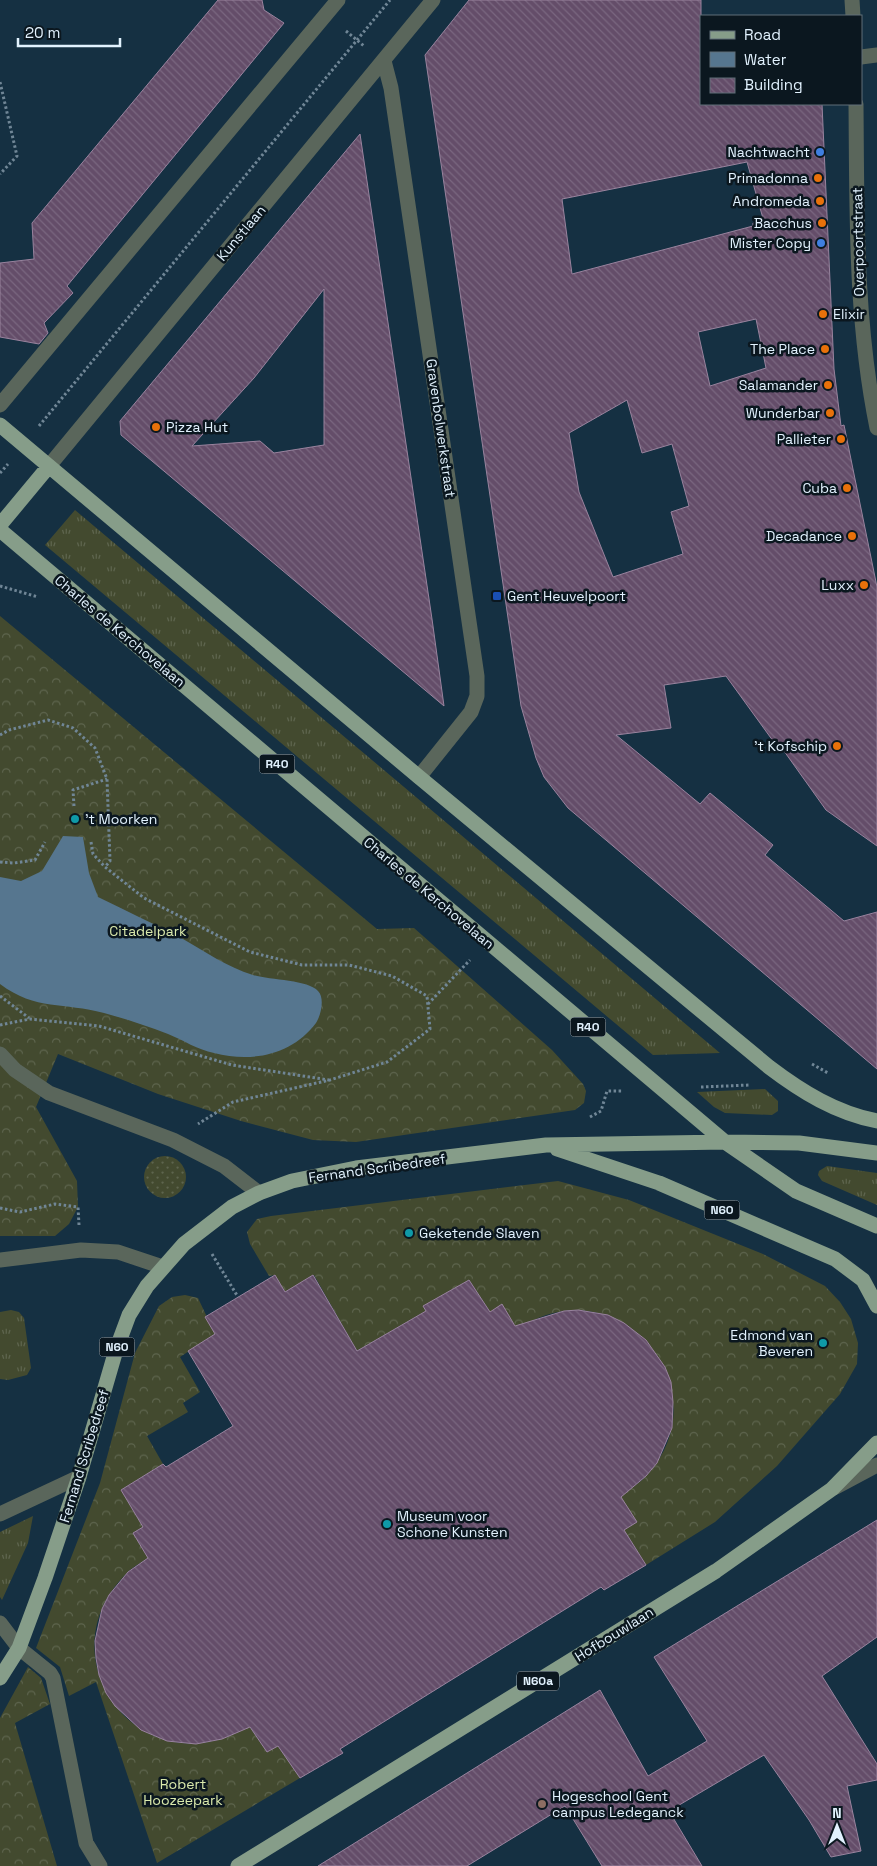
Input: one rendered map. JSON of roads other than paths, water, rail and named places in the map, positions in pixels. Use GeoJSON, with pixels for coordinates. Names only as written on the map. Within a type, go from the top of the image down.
{"type":"FeatureCollection","features":[{"type":"Feature","properties":{"kind":"main road"},"geometry":{"type":"LineString","coordinates":[[0,425],[419,777],[776,1072],[828,1106],[877,1121]]}},
{"type":"Feature","properties":{"kind":"main road"},"geometry":{"type":"LineString","coordinates":[[0,525],[49,466]]}},
{"type":"Feature","properties":{"kind":"main road","name":"Charles de Kerchovelaan"},"geometry":{"type":"LineString","coordinates":[[0,530],[725,1142],[796,1191],[877,1226]]}},
{"type":"Feature","properties":{"kind":"main road","name":"Fernand Scribedreef"},"geometry":{"type":"LineString","coordinates":[[19,1648],[79,1477],[116,1350],[129,1315],[147,1286],[184,1244],[208,1224],[259,1193],[292,1181],[356,1168],[546,1146],[725,1142],[799,1143],[877,1153]]}},
{"type":"Feature","properties":{"kind":"main road","name":"N60"},"geometry":{"type":"LineString","coordinates":[[546,1146],[659,1183],[835,1259],[863,1280],[877,1306]]}},
{"type":"Feature","properties":{"kind":"main road","name":"Hofbouwlaan"},"geometry":{"type":"LineString","coordinates":[[238,1866],[716,1571],[832,1489],[876,1440]]}},
{"type":"Feature","properties":{"kind":"main road","name":"N60"},"geometry":{"type":"LineString","coordinates":[[0,1678],[19,1648]]}},
{"type":"Feature","properties":{"kind":"street"},"geometry":{"type":"LineString","coordinates":[[0,405],[338,0]]}},
{"type":"Feature","properties":{"kind":"street","name":"Kunstlaan"},"geometry":{"type":"LineString","coordinates":[[49,466],[433,0]]}},
{"type":"Feature","properties":{"kind":"street"},"geometry":{"type":"LineString","coordinates":[[852,0],[853,15]]}},
{"type":"Feature","properties":{"kind":"street"},"geometry":{"type":"LineString","coordinates":[[862,57],[877,55]]}},
{"type":"Feature","properties":{"kind":"street","name":"Gravenbolwerkstraat"},"geometry":{"type":"LineString","coordinates":[[384,61],[391,88],[477,676],[477,696],[471,712],[419,777]]}},
{"type":"Feature","properties":{"kind":"street","name":"Overpoortstraat"},"geometry":{"type":"LineString","coordinates":[[856,105],[858,289],[877,428]]}},
{"type":"Feature","properties":{"kind":"street"},"geometry":{"type":"LineString","coordinates":[[0,1054],[15,1070],[49,1094],[173,1140],[224,1166],[259,1193]]}},
{"type":"Feature","properties":{"kind":"street"},"geometry":{"type":"LineString","coordinates":[[0,1260],[81,1250],[118,1252],[164,1267]]}},
{"type":"Feature","properties":{"kind":"street","name":"Hofbouwlaan"},"geometry":{"type":"LineString","coordinates":[[832,1489],[877,1465]]}},
{"type":"Feature","properties":{"kind":"street"},"geometry":{"type":"LineString","coordinates":[[0,1514],[79,1477]]}},
{"type":"Feature","properties":{"kind":"street"},"geometry":{"type":"LineString","coordinates":[[0,1623],[19,1648],[50,1673],[53,1678],[86,1843],[100,1866]]}},
{"type":"Feature","properties":{"kind":"water"},"geometry":{"type":"Polygon","coordinates":[[[63,836],[83,837],[89,873],[98,897],[172,933],[225,964],[243,972],[260,977],[298,982],[313,987],[320,994],[322,1002],[321,1011],[316,1023],[295,1043],[270,1054],[243,1057],[228,1056],[202,1050],[168,1034],[112,1015],[38,1002],[13,993],[0,984],[0,877],[21,881],[42,871],[63,836]]]}},
{"type":"Feature","properties":{"kind":"place","name":"Nachtwacht"},"geometry":{"type":"Point","coordinates":[820,152]}},
{"type":"Feature","properties":{"kind":"place","name":"Primadonna"},"geometry":{"type":"Point","coordinates":[818,178]}},
{"type":"Feature","properties":{"kind":"place","name":"Andromeda"},"geometry":{"type":"Point","coordinates":[820,201]}},
{"type":"Feature","properties":{"kind":"place","name":"Bacchus"},"geometry":{"type":"Point","coordinates":[822,223]}},
{"type":"Feature","properties":{"kind":"place","name":"Mister Copy"},"geometry":{"type":"Point","coordinates":[821,243]}},
{"type":"Feature","properties":{"kind":"place","name":"Elixir"},"geometry":{"type":"Point","coordinates":[823,314]}},
{"type":"Feature","properties":{"kind":"place","name":"The Place"},"geometry":{"type":"Point","coordinates":[825,349]}},
{"type":"Feature","properties":{"kind":"place","name":"Salamander"},"geometry":{"type":"Point","coordinates":[828,385]}},
{"type":"Feature","properties":{"kind":"place","name":"Wunderbar"},"geometry":{"type":"Point","coordinates":[830,413]}},
{"type":"Feature","properties":{"kind":"place","name":"Pizza Hut"},"geometry":{"type":"Point","coordinates":[156,427]}},
{"type":"Feature","properties":{"kind":"place","name":"Pallieter"},"geometry":{"type":"Point","coordinates":[841,439]}},
{"type":"Feature","properties":{"kind":"place","name":"Cuba"},"geometry":{"type":"Point","coordinates":[847,488]}},
{"type":"Feature","properties":{"kind":"place","name":"Decadance"},"geometry":{"type":"Point","coordinates":[852,536]}},
{"type":"Feature","properties":{"kind":"place","name":"Luxx"},"geometry":{"type":"Point","coordinates":[864,585]}},
{"type":"Feature","properties":{"kind":"place","name":"Gent Heuvelpoort"},"geometry":{"type":"Point","coordinates":[497,596]}},
{"type":"Feature","properties":{"kind":"place","name":"'t Kofschip"},"geometry":{"type":"Point","coordinates":[837,746]}},
{"type":"Feature","properties":{"kind":"place","name":"'t Moorken"},"geometry":{"type":"Point","coordinates":[75,819]}},
{"type":"Feature","properties":{"kind":"place","name":"Geketende Slaven"},"geometry":{"type":"Point","coordinates":[409,1233]}},
{"type":"Feature","properties":{"kind":"place","name":"Edmond van Beveren"},"geometry":{"type":"Point","coordinates":[823,1343]}},
{"type":"Feature","properties":{"kind":"place","name":"Museum voor Schone Kunsten"},"geometry":{"type":"Point","coordinates":[387,1524]}},
{"type":"Feature","properties":{"kind":"place","name":"Hogeschool Gent campus Ledeganck"},"geometry":{"type":"Point","coordinates":[542,1804]}},
{"type":"Feature","properties":{"kind":"park label","name":"Citadelpark"},"geometry":{"type":"Point","coordinates":[148,931]}},
{"type":"Feature","properties":{"kind":"park label","name":"Robert Hoozeepark"},"geometry":{"type":"Point","coordinates":[183,1792]}}]}
